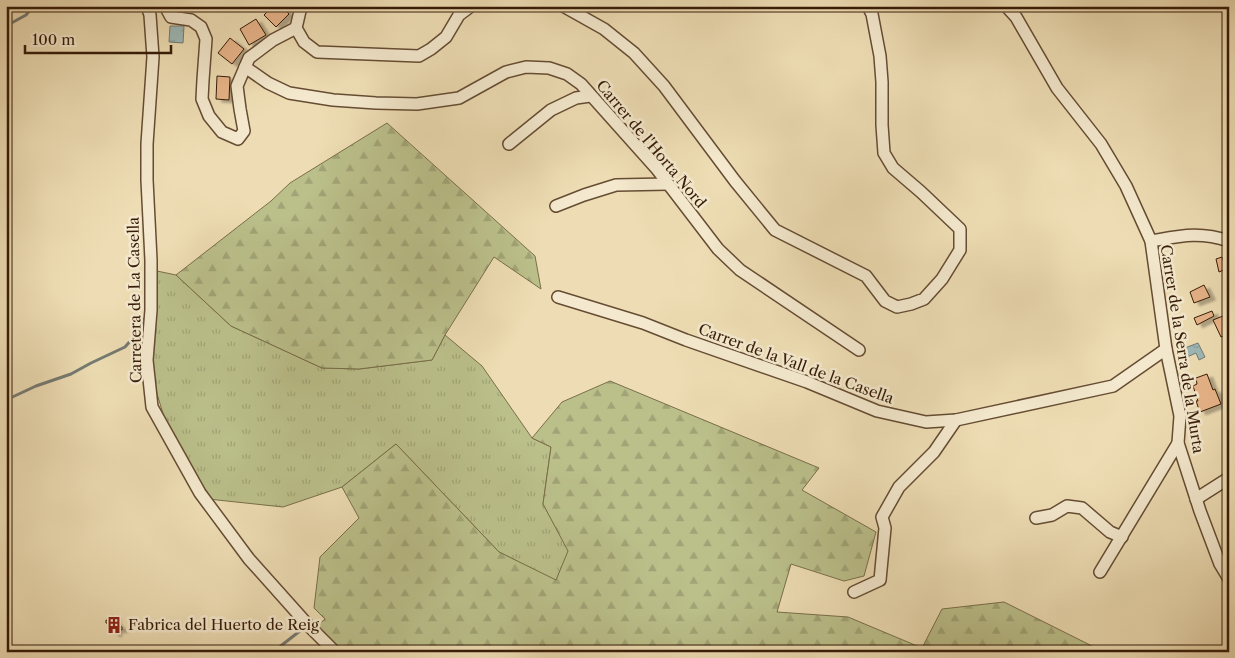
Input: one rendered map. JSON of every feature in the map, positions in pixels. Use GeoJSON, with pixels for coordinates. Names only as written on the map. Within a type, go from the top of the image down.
{"type":"FeatureCollection","features":[{"type":"Feature","properties":{"kind":"street","name":"Carretera de La Casella"},"geometry":{"type":"LineString","coordinates":[[147,6],[150,15],[153,57],[147,144],[151,260],[151,310],[147,360],[152,406],[200,493],[249,560],[335,652]]}},
{"type":"Feature","properties":{"kind":"street"},"geometry":{"type":"LineString","coordinates":[[165,6],[171,17],[191,20],[201,28],[206,39],[202,99],[209,116],[222,132],[238,139],[244,131],[237,86],[249,58],[273,40],[296,28]]}},
{"type":"Feature","properties":{"kind":"street"},"geometry":{"type":"LineString","coordinates":[[303,6],[296,28],[304,42],[317,52],[419,56],[431,49],[446,36],[459,15],[471,6]]}},
{"type":"Feature","properties":{"kind":"street"},"geometry":{"type":"LineString","coordinates":[[563,6],[604,29],[634,53],[664,86],[739,187],[775,230],[866,276],[885,301],[896,306],[911,304],[924,299],[942,279],[960,250],[960,229],[893,168],[884,153],[880,56],[872,14],[868,6]]}},
{"type":"Feature","properties":{"kind":"street","name":"Carrer de la Serra de la Murta"},"geometry":{"type":"LineString","coordinates":[[1006,6],[1016,17],[1057,88],[1101,144],[1126,186],[1151,241],[1166,349],[1180,416],[1178,443],[1220,564],[1228,577]]}},
{"type":"Feature","properties":{"kind":"street","name":"Carrer de l'Horta Nord"},"geometry":{"type":"LineString","coordinates":[[245,68],[268,83],[289,93],[333,100],[417,104],[459,98],[506,72],[526,67],[549,68],[567,74],[581,84],[656,168],[718,249],[740,270],[858,350]]}},
{"type":"Feature","properties":{"kind":"street"},"geometry":{"type":"LineString","coordinates":[[509,144],[551,110],[576,98],[590,96]]}},
{"type":"Feature","properties":{"kind":"street"},"geometry":{"type":"LineString","coordinates":[[556,206],[616,185],[668,184]]}},
{"type":"Feature","properties":{"kind":"street"},"geometry":{"type":"LineString","coordinates":[[1151,241],[1192,234],[1216,236],[1229,241]]}},
{"type":"Feature","properties":{"kind":"street","name":"Carrer de la Vall de la Casella"},"geometry":{"type":"LineString","coordinates":[[558,298],[643,323],[807,382],[877,411],[926,422],[956,420],[1113,386],[1166,349]]}},
{"type":"Feature","properties":{"kind":"street"},"geometry":{"type":"LineString","coordinates":[[854,592],[880,580],[885,528],[882,517],[899,487],[934,452],[956,420]]}},
{"type":"Feature","properties":{"kind":"street"},"geometry":{"type":"LineString","coordinates":[[1100,572],[1178,443]]}},
{"type":"Feature","properties":{"kind":"street"},"geometry":{"type":"LineString","coordinates":[[1196,499],[1229,478]]}},
{"type":"Feature","properties":{"kind":"street"},"geometry":{"type":"LineString","coordinates":[[1036,518],[1052,515],[1067,506],[1082,508],[1110,532],[1122,537]]}},
{"type":"Feature","properties":{"kind":"green space"},"geometry":{"type":"Polygon","coordinates":[[[387,123],[535,256],[541,289],[494,257],[445,335],[432,360],[359,369],[322,368],[231,326],[176,275],[271,201],[290,183],[387,123]]]}},
{"type":"Feature","properties":{"kind":"green space"},"geometry":{"type":"Polygon","coordinates":[[[157,271],[176,275],[231,326],[322,368],[359,369],[432,360],[445,335],[482,366],[532,438],[551,447],[543,504],[569,551],[556,581],[499,552],[396,444],[342,487],[283,507],[208,499],[164,417],[155,387],[153,360],[157,271]]]}},
{"type":"Feature","properties":{"kind":"green space"},"geometry":{"type":"Polygon","coordinates":[[[610,381],[819,468],[802,490],[876,532],[864,576],[844,581],[791,564],[777,612],[848,617],[922,648],[942,609],[1004,602],[1104,652],[517,652],[516,650],[511,652],[341,652],[315,628],[325,619],[314,608],[320,557],[359,518],[342,487],[396,444],[499,552],[556,580],[568,551],[543,504],[551,447],[532,438],[562,402],[610,381]]]}},
{"type":"Feature","properties":{"kind":"water"},"geometry":{"type":"Polygon","coordinates":[[[170,26],[184,26],[183,43],[169,42],[170,26]]]}},
{"type":"Feature","properties":{"kind":"water"},"geometry":{"type":"Polygon","coordinates":[[[1198,343],[1205,357],[1199,360],[1196,353],[1185,358],[1182,349],[1198,343]]]}},
{"type":"Feature","properties":{"kind":"building"},"geometry":{"type":"Polygon","coordinates":[[[273,6],[281,6],[289,14],[276,27],[264,15],[273,6]]]}},
{"type":"Feature","properties":{"kind":"building"},"geometry":{"type":"Polygon","coordinates":[[[256,19],[266,35],[249,45],[240,29],[256,19]]]}},
{"type":"Feature","properties":{"kind":"building"},"geometry":{"type":"Polygon","coordinates":[[[230,38],[244,49],[232,64],[218,53],[230,38]]]}},
{"type":"Feature","properties":{"kind":"building"},"geometry":{"type":"Polygon","coordinates":[[[217,76],[230,77],[229,100],[216,99],[217,76]]]}},
{"type":"Feature","properties":{"kind":"building"},"geometry":{"type":"Polygon","coordinates":[[[1222,257],[1226,269],[1219,272],[1216,259],[1222,257]]]}},
{"type":"Feature","properties":{"kind":"building"},"geometry":{"type":"Polygon","coordinates":[[[1204,285],[1210,297],[1194,303],[1190,292],[1204,285]]]}},
{"type":"Feature","properties":{"kind":"building"},"geometry":{"type":"Polygon","coordinates":[[[1212,311],[1214,316],[1197,325],[1194,318],[1212,311]]]}},
{"type":"Feature","properties":{"kind":"building"},"geometry":{"type":"Polygon","coordinates":[[[1228,314],[1229,334],[1221,337],[1213,320],[1228,314]]]}},
{"type":"Feature","properties":{"kind":"building"},"geometry":{"type":"Polygon","coordinates":[[[1207,374],[1221,404],[1200,412],[1193,386],[1197,384],[1196,378],[1207,374]]]}},
{"type":"Feature","properties":{"kind":"building","name":"Fabrica del Huerto de Reig"},"geometry":{"type":"Polygon","coordinates":[[[112,616],[115,617],[114,619],[119,626],[122,627],[122,630],[116,631],[116,634],[113,633],[109,624],[106,623],[106,620],[109,621],[112,616]]]}},
{"type":"Feature","properties":{"kind":"waterway"},"geometry":{"type":"LineString","coordinates":[[6,26],[26,15],[33,6]]}},
{"type":"Feature","properties":{"kind":"waterway"},"geometry":{"type":"LineString","coordinates":[[6,400],[36,386],[71,374],[125,347],[146,317]]}},
{"type":"Feature","properties":{"kind":"waterway"},"geometry":{"type":"LineString","coordinates":[[273,652],[305,627]]}},
{"type":"Feature","properties":{"kind":"place","name":"Fabrica del Huerto de Reig"},"geometry":{"type":"Point","coordinates":[114,625]}}]}
